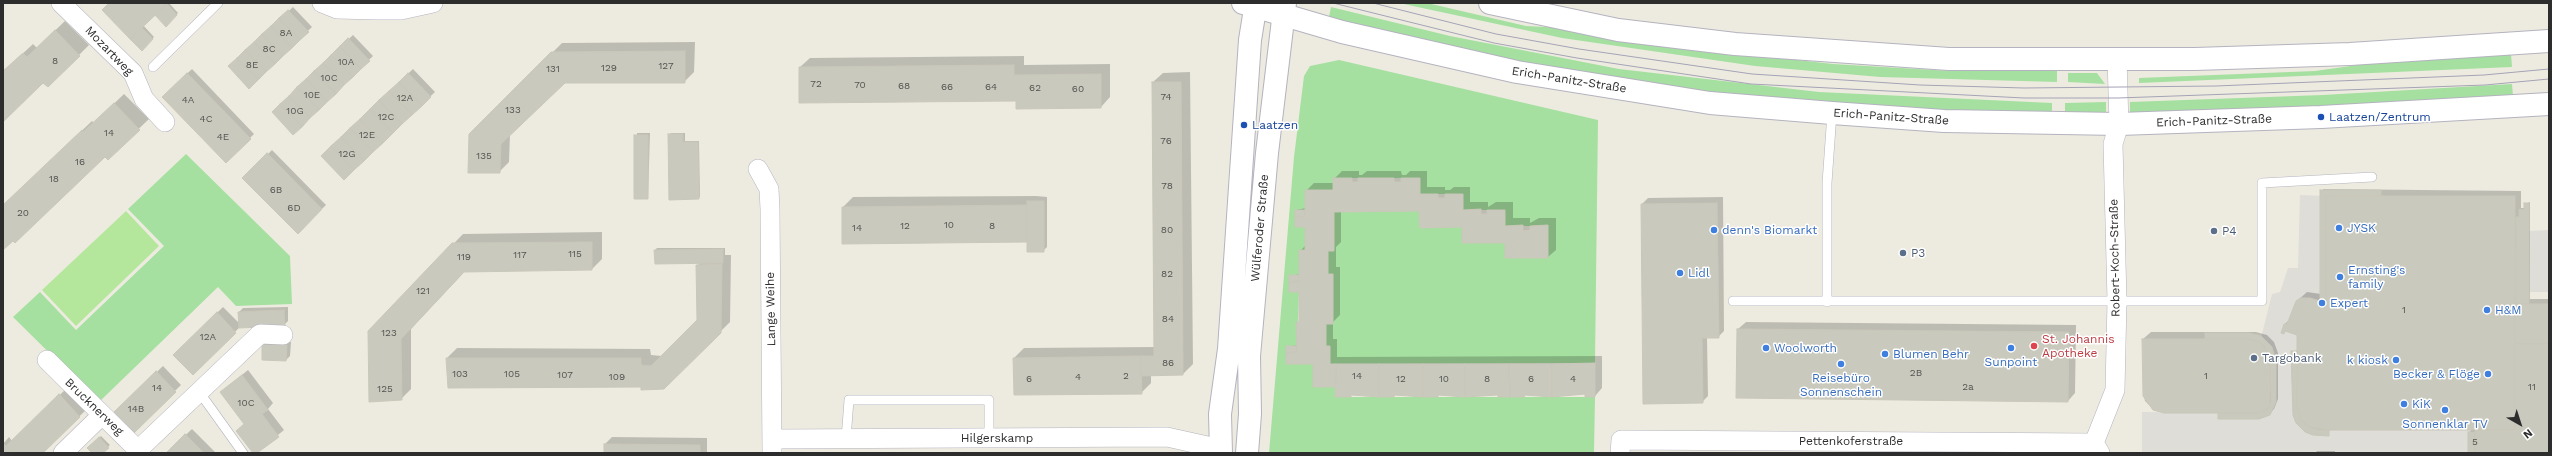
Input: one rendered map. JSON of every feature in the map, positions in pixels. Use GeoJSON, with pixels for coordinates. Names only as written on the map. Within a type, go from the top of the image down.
{"type":"FeatureCollection","features":[{"type":"Feature","properties":{"kind":"main road"},"geometry":{"type":"LineString","coordinates":[[1490,3],[1618,30],[1735,44],[1949,59],[2195,59],[2350,54],[2549,41]]}},
{"type":"Feature","properties":{"kind":"main road","name":"Erich-Panitz-Straße"},"geometry":{"type":"LineString","coordinates":[[1252,4],[1284,8],[1342,32],[1517,72],[1710,103],[1832,113],[1944,121],[2119,124],[2321,117],[2549,104]]}},
{"type":"Feature","properties":{"kind":"main road","name":"Wülferoder Straße"},"geometry":{"type":"LineString","coordinates":[[1221,451],[1220,414],[1229,349],[1252,4]]}},
{"type":"Feature","properties":{"kind":"main road","name":"Wülferoder Straße"},"geometry":{"type":"LineString","coordinates":[[1247,453],[1250,414],[1248,356],[1267,153],[1284,8]]}},
{"type":"Feature","properties":{"kind":"street","name":"Mozartweg"},"geometry":{"type":"LineString","coordinates":[[61,3],[133,73],[144,99],[166,122]]}},
{"type":"Feature","properties":{"kind":"street"},"geometry":{"type":"LineString","coordinates":[[322,3],[337,9],[377,10],[401,10],[433,3]]}},
{"type":"Feature","properties":{"kind":"street","name":"Robert-Koch-Straße"},"geometry":{"type":"LineString","coordinates":[[2097,448],[2115,390],[2117,301],[2113,144],[2119,124],[2117,58]]}},
{"type":"Feature","properties":{"kind":"street","name":"Lange Weihe"},"geometry":{"type":"LineString","coordinates":[[758,169],[769,189],[770,196],[772,446]]}},
{"type":"Feature","properties":{"kind":"street"},"geometry":{"type":"LineString","coordinates":[[140,452],[260,334],[283,335]]}},
{"type":"Feature","properties":{"kind":"street","name":"Brucknerweg"},"geometry":{"type":"LineString","coordinates":[[47,360],[140,452]]}},
{"type":"Feature","properties":{"kind":"street"},"geometry":{"type":"LineString","coordinates":[[63,453],[102,415]]}},
{"type":"Feature","properties":{"kind":"street","name":"Hilgerskamp"},"geometry":{"type":"LineString","coordinates":[[772,446],[846,439],[1167,437],[1221,451]]}},
{"type":"Feature","properties":{"kind":"street","name":"Pettenkoferstraße"},"geometry":{"type":"LineString","coordinates":[[1620,453],[1621,440],[1925,447],[2097,448]]}},
{"type":"Feature","properties":{"kind":"lane"},"geometry":{"type":"LineString","coordinates":[[153,67],[218,3]]}},
{"type":"Feature","properties":{"kind":"lane"},"geometry":{"type":"LineString","coordinates":[[1827,302],[1827,183],[1832,113]]}},
{"type":"Feature","properties":{"kind":"lane"},"geometry":{"type":"LineString","coordinates":[[1733,301],[2262,301],[2262,183],[2372,178]]}},
{"type":"Feature","properties":{"kind":"lane"},"geometry":{"type":"LineString","coordinates":[[200,393],[243,453]]}},
{"type":"Feature","properties":{"kind":"lane"},"geometry":{"type":"LineString","coordinates":[[846,439],[849,400],[989,400],[989,438]]}},
{"type":"Feature","properties":{"kind":"green space"},"geometry":{"type":"Polygon","coordinates":[[[1399,3],[1427,3],[1526,26],[1564,28],[1753,55],[1833,64],[1951,71],[2057,70],[2057,82],[1880,77],[1755,66],[1562,38],[1399,3]]]}},
{"type":"Feature","properties":{"kind":"green space"},"geometry":{"type":"Polygon","coordinates":[[[1331,7],[1450,36],[1619,69],[1819,92],[2052,103],[2052,114],[1906,110],[1727,96],[1621,81],[1448,48],[1329,17],[1331,7]]]}},
{"type":"Feature","properties":{"kind":"green space"},"geometry":{"type":"Polygon","coordinates":[[[2511,54],[2512,67],[2139,83],[2139,78],[2315,71],[2372,63],[2511,54]]]}},
{"type":"Feature","properties":{"kind":"green space"},"geometry":{"type":"Polygon","coordinates":[[[1339,60],[1598,120],[1595,363],[1330,364],[1330,347],[1326,346],[1326,324],[1328,251],[1334,212],[1419,211],[1420,228],[1462,227],[1505,243],[1505,258],[1548,258],[1548,226],[1505,226],[1505,210],[1463,210],[1463,194],[1420,194],[1419,178],[1333,178],[1333,190],[1305,190],[1305,217],[1295,217],[1295,227],[1305,227],[1305,250],[1299,281],[1289,282],[1289,292],[1299,292],[1297,352],[1313,364],[1313,387],[1335,387],[1336,397],[1595,397],[1594,453],[1269,453],[1294,157],[1304,76],[1310,66],[1339,60]]]}},
{"type":"Feature","properties":{"kind":"green space"},"geometry":{"type":"Polygon","coordinates":[[[2068,73],[2097,73],[2105,84],[2068,82],[2068,73]]]}},
{"type":"Feature","properties":{"kind":"green space"},"geometry":{"type":"Polygon","coordinates":[[[2512,84],[2513,96],[2323,107],[2130,113],[2130,102],[2323,95],[2512,84]]]}},
{"type":"Feature","properties":{"kind":"green space"},"geometry":{"type":"Polygon","coordinates":[[[2106,102],[2106,114],[2065,115],[2065,103],[2106,102]]]}},
{"type":"Feature","properties":{"kind":"green space"},"geometry":{"type":"Polygon","coordinates":[[[186,154],[290,256],[292,304],[236,306],[218,287],[99,402],[13,317],[40,292],[76,330],[164,246],[128,209],[186,154]]]}},
{"type":"Feature","properties":{"kind":"green space"},"geometry":{"type":"Polygon","coordinates":[[[126,211],[159,246],[76,326],[42,290],[126,211]]]}},
{"type":"Feature","properties":{"kind":"shaded area"},"geometry":{"type":"Polygon","coordinates":[[[2300,195],[2326,196],[2326,303],[2310,298],[2300,298],[2296,301],[2287,324],[2284,324],[2281,332],[2284,334],[2285,331],[2297,335],[2297,407],[2301,420],[2320,430],[2476,430],[2474,453],[2142,453],[2142,412],[2258,413],[2263,412],[2270,406],[2270,356],[2260,342],[2272,294],[2280,292],[2288,268],[2298,268],[2300,195]]]}},
{"type":"Feature","properties":{"kind":"shaded area"},"geometry":{"type":"Polygon","coordinates":[[[2549,230],[2549,292],[2530,292],[2529,231],[2549,230]]]}},
{"type":"Feature","properties":{"kind":"building"},"geometry":{"type":"Polygon","coordinates":[[[109,3],[167,4],[130,39],[102,10],[109,3]]]}},
{"type":"Feature","properties":{"kind":"building"},"geometry":{"type":"Polygon","coordinates":[[[167,4],[177,15],[166,27],[155,15],[167,4]]]}},
{"type":"Feature","properties":{"kind":"building"},"geometry":{"type":"Polygon","coordinates":[[[288,10],[309,32],[300,40],[279,18],[288,10]]]}},
{"type":"Feature","properties":{"kind":"building"},"geometry":{"type":"Polygon","coordinates":[[[279,18],[300,40],[292,48],[271,26],[279,18]]]}},
{"type":"Feature","properties":{"kind":"building"},"geometry":{"type":"Polygon","coordinates":[[[271,26],[292,48],[283,56],[262,34],[271,26]]]}},
{"type":"Feature","properties":{"kind":"building"},"geometry":{"type":"Polygon","coordinates":[[[142,28],[153,39],[142,51],[130,39],[142,28]]]}},
{"type":"Feature","properties":{"kind":"building"},"geometry":{"type":"Polygon","coordinates":[[[55,30],[80,56],[48,87],[43,83],[3,122],[3,71],[23,53],[27,57],[55,30]]]}},
{"type":"Feature","properties":{"kind":"building"},"geometry":{"type":"Polygon","coordinates":[[[262,34],[283,56],[275,64],[254,42],[262,34]]]}},
{"type":"Feature","properties":{"kind":"building"},"geometry":{"type":"Polygon","coordinates":[[[348,38],[370,61],[361,69],[340,46],[348,38]]]}},
{"type":"Feature","properties":{"kind":"building"},"geometry":{"type":"Polygon","coordinates":[[[254,42],[275,64],[266,72],[245,50],[254,42]]]}},
{"type":"Feature","properties":{"kind":"building"},"geometry":{"type":"Polygon","coordinates":[[[340,46],[361,69],[353,77],[331,55],[340,46]]]}},
{"type":"Feature","properties":{"kind":"building"},"geometry":{"type":"Polygon","coordinates":[[[245,50],[266,72],[258,80],[237,58],[245,50]]]}},
{"type":"Feature","properties":{"kind":"building"},"geometry":{"type":"Polygon","coordinates":[[[685,51],[685,83],[565,83],[501,144],[500,173],[468,173],[469,134],[551,52],[685,51]]]}},
{"type":"Feature","properties":{"kind":"building"},"geometry":{"type":"Polygon","coordinates":[[[331,55],[353,77],[344,85],[323,63],[331,55]]]}},
{"type":"Feature","properties":{"kind":"building"},"geometry":{"type":"Polygon","coordinates":[[[237,58],[258,80],[249,89],[228,66],[237,58]]]}},
{"type":"Feature","properties":{"kind":"building"},"geometry":{"type":"Polygon","coordinates":[[[323,63],[344,85],[336,94],[314,71],[323,63]]]}},
{"type":"Feature","properties":{"kind":"building"},"geometry":{"type":"Polygon","coordinates":[[[1014,65],[1014,75],[1101,74],[1101,108],[1016,109],[1016,101],[799,103],[799,67],[1014,65]]]}},
{"type":"Feature","properties":{"kind":"building"},"geometry":{"type":"Polygon","coordinates":[[[314,71],[336,94],[327,102],[306,79],[314,71]]]}},
{"type":"Feature","properties":{"kind":"building"},"geometry":{"type":"Polygon","coordinates":[[[187,73],[251,139],[226,163],[162,97],[187,73]]]}},
{"type":"Feature","properties":{"kind":"building"},"geometry":{"type":"Polygon","coordinates":[[[408,73],[431,97],[422,106],[399,82],[408,73]]]}},
{"type":"Feature","properties":{"kind":"building"},"geometry":{"type":"Polygon","coordinates":[[[306,79],[327,102],[319,110],[297,87],[306,79]]]}},
{"type":"Feature","properties":{"kind":"building"},"geometry":{"type":"Polygon","coordinates":[[[399,82],[422,106],[412,115],[389,91],[399,82]]]}},
{"type":"Feature","properties":{"kind":"building"},"geometry":{"type":"Polygon","coordinates":[[[1152,82],[1181,82],[1183,375],[1141,376],[1141,356],[1154,356],[1152,82]]]}},
{"type":"Feature","properties":{"kind":"building"},"geometry":{"type":"Polygon","coordinates":[[[297,87],[319,110],[310,118],[289,96],[297,87]]]}},
{"type":"Feature","properties":{"kind":"building"},"geometry":{"type":"Polygon","coordinates":[[[389,91],[412,115],[402,124],[379,100],[389,91]]]}},
{"type":"Feature","properties":{"kind":"building"},"geometry":{"type":"Polygon","coordinates":[[[289,96],[310,118],[302,127],[280,104],[289,96]]]}},
{"type":"Feature","properties":{"kind":"building"},"geometry":{"type":"Polygon","coordinates":[[[379,100],[402,124],[393,133],[370,109],[379,100]]]}},
{"type":"Feature","properties":{"kind":"building"},"geometry":{"type":"Polygon","coordinates":[[[114,103],[140,130],[108,160],[105,157],[15,243],[13,241],[3,250],[3,205],[82,130],[83,132],[114,103]]]}},
{"type":"Feature","properties":{"kind":"building"},"geometry":{"type":"Polygon","coordinates":[[[280,104],[302,127],[293,135],[272,112],[280,104]]]}},
{"type":"Feature","properties":{"kind":"building"},"geometry":{"type":"Polygon","coordinates":[[[370,109],[393,133],[383,143],[360,119],[370,109]]]}},
{"type":"Feature","properties":{"kind":"building"},"geometry":{"type":"Polygon","coordinates":[[[360,119],[383,143],[373,152],[350,128],[360,119]]]}},
{"type":"Feature","properties":{"kind":"building"},"geometry":{"type":"Polygon","coordinates":[[[350,128],[373,152],[364,161],[341,137],[350,128]]]}},
{"type":"Feature","properties":{"kind":"building"},"geometry":{"type":"Polygon","coordinates":[[[668,134],[683,134],[683,142],[698,142],[699,199],[669,200],[668,134]]]}},
{"type":"Feature","properties":{"kind":"building"},"geometry":{"type":"Polygon","coordinates":[[[634,135],[648,135],[648,199],[634,199],[634,135]]]}},
{"type":"Feature","properties":{"kind":"building"},"geometry":{"type":"Polygon","coordinates":[[[341,137],[364,161],[354,170],[331,146],[341,137]]]}},
{"type":"Feature","properties":{"kind":"building"},"geometry":{"type":"Polygon","coordinates":[[[331,146],[354,170],[344,180],[321,156],[331,146]]]}},
{"type":"Feature","properties":{"kind":"building"},"geometry":{"type":"Polygon","coordinates":[[[267,153],[322,209],[298,234],[242,178],[267,153]]]}},
{"type":"Feature","properties":{"kind":"building"},"geometry":{"type":"Polygon","coordinates":[[[1333,178],[1352,178],[1352,182],[1358,182],[1358,178],[1394,178],[1394,182],[1401,182],[1401,178],[1420,178],[1420,194],[1438,194],[1438,198],[1445,198],[1445,194],[1463,194],[1463,210],[1481,209],[1481,214],[1487,214],[1487,210],[1505,210],[1505,226],[1523,225],[1523,231],[1530,230],[1530,226],[1548,225],[1548,258],[1505,258],[1505,243],[1462,243],[1462,227],[1420,228],[1419,211],[1334,212],[1334,251],[1328,251],[1328,274],[1333,274],[1333,324],[1326,324],[1326,346],[1330,346],[1330,364],[1336,364],[1336,387],[1313,387],[1313,364],[1286,364],[1286,353],[1297,352],[1296,322],[1299,322],[1299,292],[1289,292],[1289,282],[1299,281],[1299,250],[1305,250],[1305,227],[1295,227],[1295,217],[1305,217],[1305,190],[1333,190],[1333,178]]]}},
{"type":"Feature","properties":{"kind":"building"},"geometry":{"type":"Polygon","coordinates":[[[2320,190],[2381,190],[2381,196],[2326,196],[2326,303],[2320,301],[2320,190]]]}},
{"type":"Feature","properties":{"kind":"building"},"geometry":{"type":"Polygon","coordinates":[[[2326,196],[2515,196],[2515,430],[2320,430],[2309,427],[2301,420],[2297,407],[2297,335],[2285,331],[2284,334],[2281,333],[2284,324],[2287,324],[2296,301],[2300,298],[2310,298],[2326,303],[2326,196]]]}},
{"type":"Feature","properties":{"kind":"building"},"geometry":{"type":"Polygon","coordinates":[[[1027,201],[1044,201],[1044,252],[1027,252],[1027,201]]]}},
{"type":"Feature","properties":{"kind":"building","name":"Lidl"},"geometry":{"type":"Polygon","coordinates":[[[1717,203],[1719,338],[1702,338],[1703,403],[1643,404],[1641,204],[1717,203]]]}},
{"type":"Feature","properties":{"kind":"building"},"geometry":{"type":"Polygon","coordinates":[[[2524,203],[2529,203],[2529,304],[2515,304],[2516,217],[2519,217],[2519,209],[2524,210],[2524,203]]]}},
{"type":"Feature","properties":{"kind":"building"},"geometry":{"type":"Polygon","coordinates":[[[1027,205],[1027,242],[842,244],[842,207],[1027,205]]]}},
{"type":"Feature","properties":{"kind":"building"},"geometry":{"type":"Polygon","coordinates":[[[1295,210],[1305,210],[1305,217],[1295,217],[1295,210]]]}},
{"type":"Feature","properties":{"kind":"building"},"geometry":{"type":"Polygon","coordinates":[[[592,242],[592,270],[464,272],[401,339],[402,400],[369,402],[368,331],[452,243],[592,242]]]}},
{"type":"Feature","properties":{"kind":"building"},"geometry":{"type":"Polygon","coordinates":[[[723,249],[723,263],[655,264],[654,250],[723,249]]]}},
{"type":"Feature","properties":{"kind":"building"},"geometry":{"type":"Polygon","coordinates":[[[722,264],[721,333],[664,389],[641,390],[641,387],[448,388],[446,358],[641,358],[641,365],[651,366],[697,320],[696,265],[722,264]]]}},
{"type":"Feature","properties":{"kind":"building"},"geometry":{"type":"Polygon","coordinates":[[[1289,275],[1299,275],[1299,281],[1289,282],[1289,275]]]}},
{"type":"Feature","properties":{"kind":"building"},"geometry":{"type":"Polygon","coordinates":[[[2515,304],[2549,304],[2549,344],[2515,344],[2515,304]]]}},
{"type":"Feature","properties":{"kind":"building"},"geometry":{"type":"Polygon","coordinates":[[[284,310],[285,326],[239,328],[238,312],[284,310]]]}},
{"type":"Feature","properties":{"kind":"building"},"geometry":{"type":"Polygon","coordinates":[[[217,312],[236,333],[193,375],[173,355],[217,312]]]}},
{"type":"Feature","properties":{"kind":"building"},"geometry":{"type":"Polygon","coordinates":[[[1737,329],[2069,332],[2068,402],[1736,398],[1737,329]]]}},
{"type":"Feature","properties":{"kind":"building"},"geometry":{"type":"Polygon","coordinates":[[[2205,333],[2249,333],[2261,336],[2272,347],[2276,361],[2276,402],[2270,415],[2259,419],[2218,419],[2218,413],[2258,413],[2268,409],[2271,401],[2270,356],[2264,346],[2258,342],[2248,339],[2205,339],[2205,333]]]}},
{"type":"Feature","properties":{"kind":"building"},"geometry":{"type":"Polygon","coordinates":[[[2142,339],[2248,339],[2260,342],[2270,356],[2270,406],[2263,412],[2258,413],[2164,413],[2153,410],[2143,396],[2142,339]]]}},
{"type":"Feature","properties":{"kind":"building"},"geometry":{"type":"Polygon","coordinates":[[[2515,344],[2549,344],[2549,453],[2475,453],[2475,430],[2515,430],[2515,344]]]}},
{"type":"Feature","properties":{"kind":"building"},"geometry":{"type":"Polygon","coordinates":[[[262,345],[287,345],[286,361],[262,360],[262,345]]]}},
{"type":"Feature","properties":{"kind":"building"},"geometry":{"type":"Polygon","coordinates":[[[1286,346],[1297,346],[1297,352],[1286,353],[1286,346]]]}},
{"type":"Feature","properties":{"kind":"building"},"geometry":{"type":"Polygon","coordinates":[[[2291,351],[2298,351],[2297,407],[2300,418],[2309,427],[2329,430],[2329,436],[2313,435],[2305,432],[2296,423],[2293,415],[2291,351]]]}},
{"type":"Feature","properties":{"kind":"building"},"geometry":{"type":"Polygon","coordinates":[[[1141,356],[1142,394],[1014,395],[1013,358],[1141,356]]]}},
{"type":"Feature","properties":{"kind":"building"},"geometry":{"type":"Polygon","coordinates":[[[1595,363],[1595,397],[1585,397],[1585,394],[1552,397],[1552,364],[1595,363]]]}},
{"type":"Feature","properties":{"kind":"building"},"geometry":{"type":"Polygon","coordinates":[[[1336,364],[1379,364],[1379,397],[1351,395],[1351,397],[1335,397],[1336,364]]]}},
{"type":"Feature","properties":{"kind":"building"},"geometry":{"type":"Polygon","coordinates":[[[1379,364],[1423,364],[1423,397],[1394,395],[1394,397],[1379,397],[1379,364]]]}},
{"type":"Feature","properties":{"kind":"building"},"geometry":{"type":"Polygon","coordinates":[[[1423,364],[1465,364],[1465,397],[1438,395],[1438,397],[1423,397],[1423,364]]]}},
{"type":"Feature","properties":{"kind":"building"},"geometry":{"type":"Polygon","coordinates":[[[1465,364],[1509,364],[1510,397],[1498,397],[1498,395],[1465,397],[1465,364]]]}},
{"type":"Feature","properties":{"kind":"building"},"geometry":{"type":"Polygon","coordinates":[[[1509,364],[1552,364],[1552,397],[1525,395],[1524,397],[1510,397],[1509,364]]]}},
{"type":"Feature","properties":{"kind":"building"},"geometry":{"type":"Polygon","coordinates":[[[156,371],[176,392],[134,433],[114,412],[156,371]]]}},
{"type":"Feature","properties":{"kind":"building"},"geometry":{"type":"Polygon","coordinates":[[[242,375],[268,410],[262,414],[279,437],[257,453],[253,453],[236,431],[244,424],[220,392],[242,375]]]}},
{"type":"Feature","properties":{"kind":"building"},"geometry":{"type":"Polygon","coordinates":[[[59,394],[80,417],[43,453],[13,453],[6,446],[59,394]]]}},
{"type":"Feature","properties":{"kind":"building"},"geometry":{"type":"Polygon","coordinates":[[[2468,432],[2475,432],[2475,453],[2468,453],[2468,432]]]}},
{"type":"Feature","properties":{"kind":"building"},"geometry":{"type":"Polygon","coordinates":[[[185,434],[204,453],[166,453],[185,434]]]}},
{"type":"Feature","properties":{"kind":"building"},"geometry":{"type":"Polygon","coordinates":[[[99,437],[109,448],[103,453],[92,453],[87,448],[99,437]]]}},
{"type":"Feature","properties":{"kind":"building"},"geometry":{"type":"Polygon","coordinates":[[[3,443],[13,453],[3,453],[3,443]]]}},
{"type":"Feature","properties":{"kind":"building"},"geometry":{"type":"Polygon","coordinates":[[[604,444],[700,445],[700,453],[604,453],[604,444]]]}},
{"type":"Feature","properties":{"kind":"tram line"},"geometry":{"type":"LineString","coordinates":[[1333,3],[1494,43],[1577,58],[1751,84],[2024,98],[2118,98],[2485,85],[2549,79]]}},
{"type":"Feature","properties":{"kind":"tram line"},"geometry":{"type":"LineString","coordinates":[[1373,3],[1496,34],[1579,49],[1752,74],[1920,85],[2024,88],[2216,86],[2484,75],[2549,69]]}},
{"type":"Feature","properties":{"kind":"place","name":"Laatzen/Zentrum"},"geometry":{"type":"Point","coordinates":[2321,117]}},
{"type":"Feature","properties":{"kind":"place","name":"Laatzen"},"geometry":{"type":"Point","coordinates":[1244,125]}},
{"type":"Feature","properties":{"kind":"place","name":"JYSK"},"geometry":{"type":"Point","coordinates":[2339,228]}},
{"type":"Feature","properties":{"kind":"place","name":"denn's Biomarkt"},"geometry":{"type":"Point","coordinates":[1714,230]}},
{"type":"Feature","properties":{"kind":"place","name":"P4"},"geometry":{"type":"Point","coordinates":[2214,231]}},
{"type":"Feature","properties":{"kind":"place","name":"P3"},"geometry":{"type":"Point","coordinates":[1903,253]}},
{"type":"Feature","properties":{"kind":"place","name":"Lidl"},"geometry":{"type":"Point","coordinates":[1680,273]}},
{"type":"Feature","properties":{"kind":"place","name":"Ernsting's family"},"geometry":{"type":"Point","coordinates":[2340,277]}},
{"type":"Feature","properties":{"kind":"place","name":"Expert"},"geometry":{"type":"Point","coordinates":[2322,303]}},
{"type":"Feature","properties":{"kind":"place","name":"H&M"},"geometry":{"type":"Point","coordinates":[2487,310]}},
{"type":"Feature","properties":{"kind":"place","name":"St. Johannis Apotheke"},"geometry":{"type":"Point","coordinates":[2034,346]}},
{"type":"Feature","properties":{"kind":"place","name":"Woolworth"},"geometry":{"type":"Point","coordinates":[1766,348]}},
{"type":"Feature","properties":{"kind":"place","name":"Sunpoint"},"geometry":{"type":"Point","coordinates":[2011,348]}},
{"type":"Feature","properties":{"kind":"place","name":"Blumen Behr"},"geometry":{"type":"Point","coordinates":[1885,354]}},
{"type":"Feature","properties":{"kind":"place","name":"Targobank"},"geometry":{"type":"Point","coordinates":[2254,358]}},
{"type":"Feature","properties":{"kind":"place","name":"k kiosk"},"geometry":{"type":"Point","coordinates":[2396,360]}},
{"type":"Feature","properties":{"kind":"place","name":"Reisebüro Sonnenschein"},"geometry":{"type":"Point","coordinates":[1841,364]}},
{"type":"Feature","properties":{"kind":"place","name":"Becker & Flöge"},"geometry":{"type":"Point","coordinates":[2488,374]}},
{"type":"Feature","properties":{"kind":"place","name":"KiK"},"geometry":{"type":"Point","coordinates":[2404,404]}},
{"type":"Feature","properties":{"kind":"place","name":"Sonnenklar TV"},"geometry":{"type":"Point","coordinates":[2445,410]}}]}
